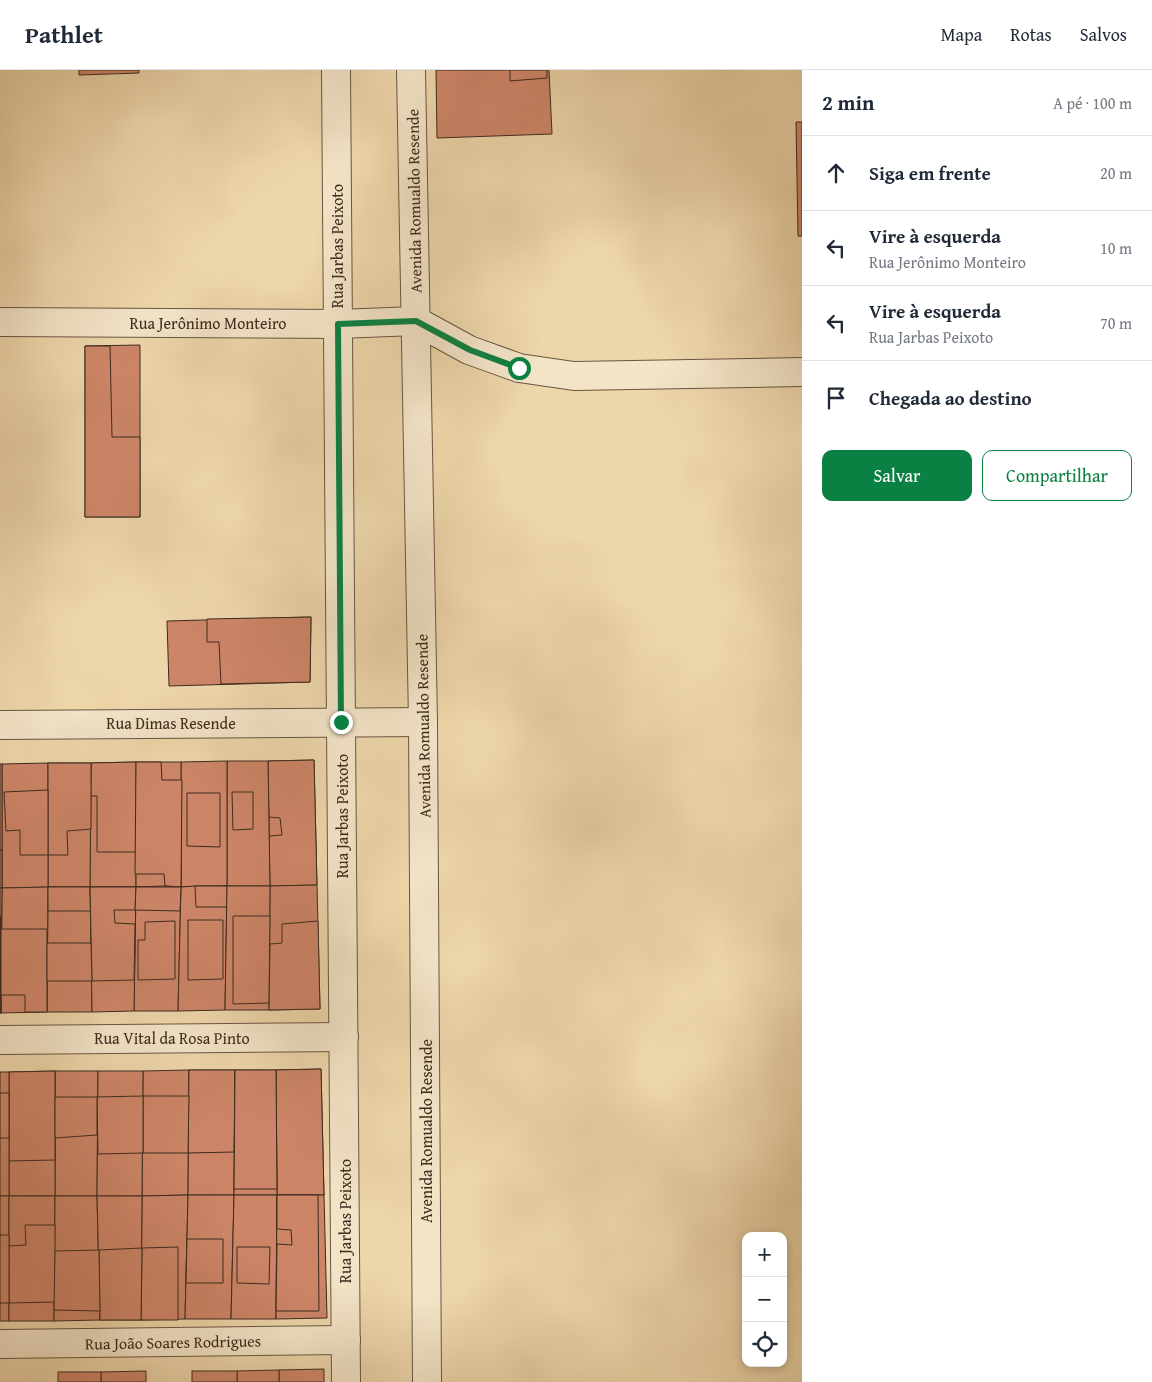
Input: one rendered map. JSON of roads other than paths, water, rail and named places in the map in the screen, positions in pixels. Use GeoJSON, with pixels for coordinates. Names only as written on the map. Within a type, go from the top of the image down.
{"type":"FeatureCollection","features":[{"type":"Feature","properties":{"kind":"street","name":"Rua Jarbas Peixoto"},"geometry":{"type":"LineString","coordinates":[[336,70],[346,1382]]}},
{"type":"Feature","properties":{"kind":"street","name":"Avenida Romualdo Resende"},"geometry":{"type":"LineString","coordinates":[[411,70],[423,722],[427,1382]]}},
{"type":"Feature","properties":{"kind":"street","name":"Rua Jerônimo Monteiro"},"geometry":{"type":"LineString","coordinates":[[0,322],[338,324],[416,321]]}},
{"type":"Feature","properties":{"kind":"street"},"geometry":{"type":"LineString","coordinates":[[416,321],[470,350],[519,368],[574,376],[802,372]]}},
{"type":"Feature","properties":{"kind":"street","name":"Rua Dimas Resende"},"geometry":{"type":"LineString","coordinates":[[0,725],[423,722]]}},
{"type":"Feature","properties":{"kind":"street","name":"Rua Vital da Rosa Pinto"},"geometry":{"type":"LineString","coordinates":[[0,1040],[344,1037]]}},
{"type":"Feature","properties":{"kind":"street","name":"Rua João Soares Rodrigues"},"geometry":{"type":"LineString","coordinates":[[0,1344],[346,1340]]}}]}
